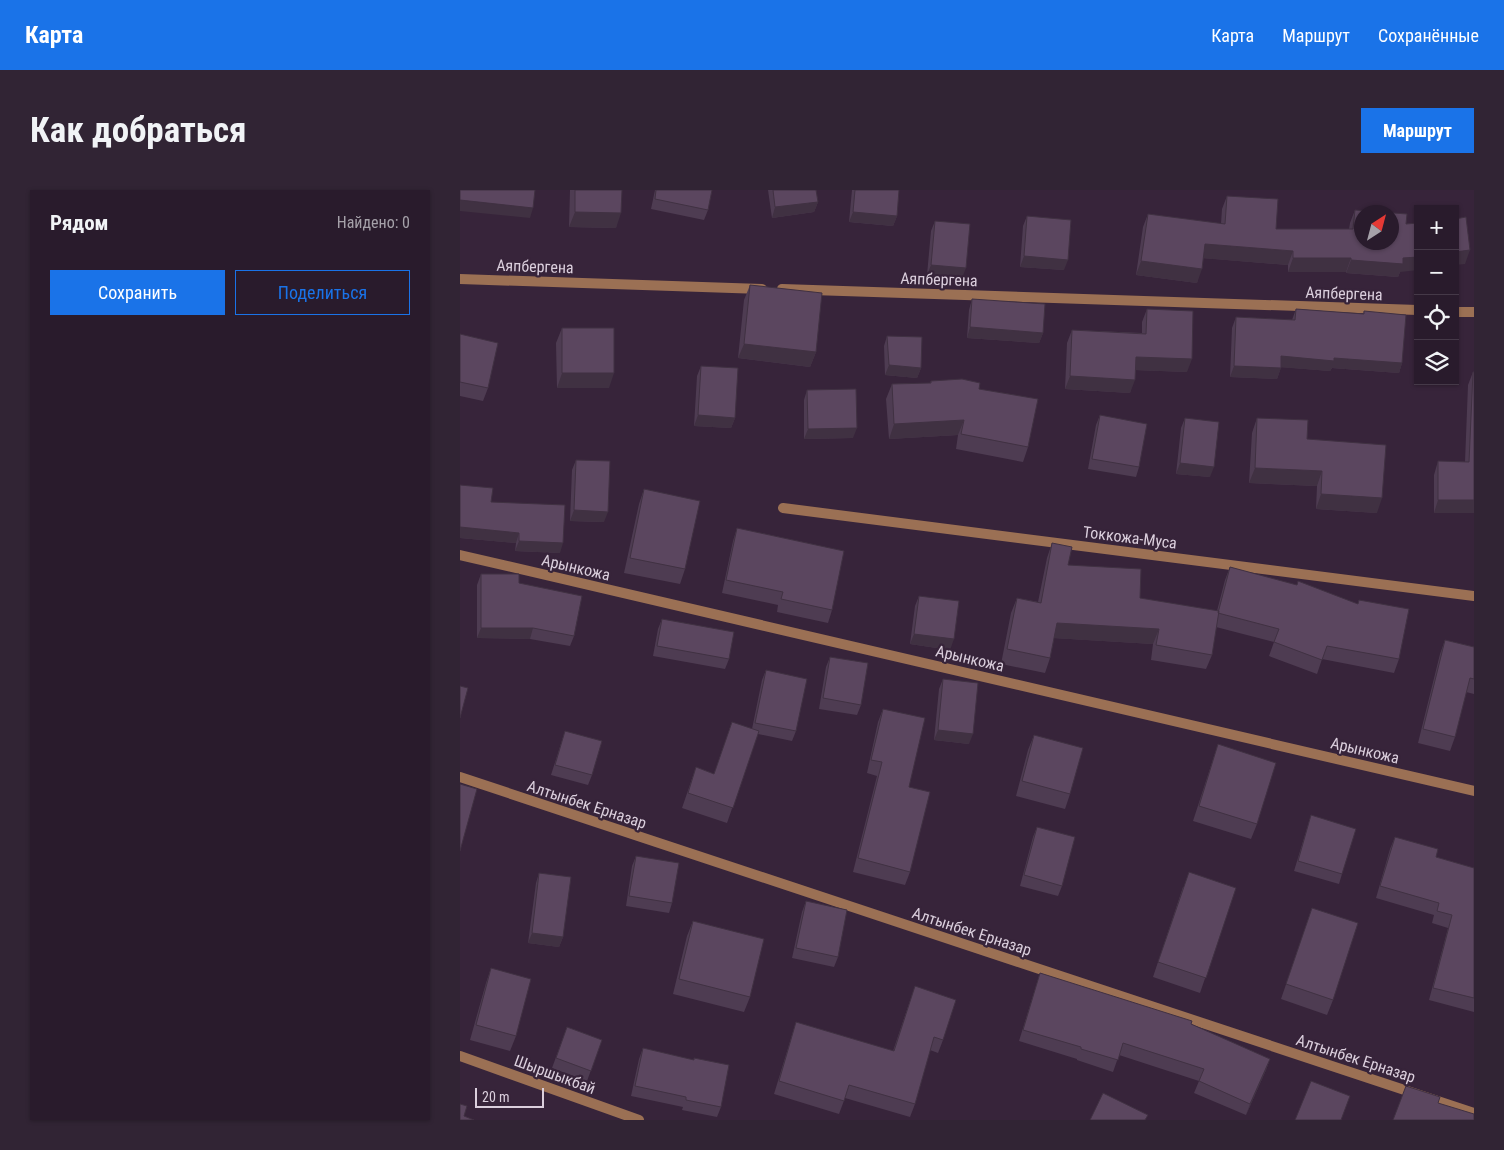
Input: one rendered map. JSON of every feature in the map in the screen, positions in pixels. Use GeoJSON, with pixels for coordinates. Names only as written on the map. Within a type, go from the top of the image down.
{"type":"FeatureCollection","features":[{"type":"Feature","properties":{"kind":"street","name":"Аяпбергена"},"geometry":{"type":"LineString","coordinates":[[460,279],[1414,310]]}},
{"type":"Feature","properties":{"kind":"street"},"geometry":{"type":"LineString","coordinates":[[1459,312],[1474,312]]}},
{"type":"Feature","properties":{"kind":"street","name":"Токкожа-Муса"},"geometry":{"type":"LineString","coordinates":[[782,508],[1474,596]]}},
{"type":"Feature","properties":{"kind":"street","name":"Арынкожа"},"geometry":{"type":"LineString","coordinates":[[460,555],[1474,791]]}},
{"type":"Feature","properties":{"kind":"street","name":"Алтынбек Ерназар"},"geometry":{"type":"LineString","coordinates":[[460,777],[1474,1113]]}},
{"type":"Feature","properties":{"kind":"street","name":"Шыршыкбай"},"geometry":{"type":"LineString","coordinates":[[460,1056],[640,1120]]}},
{"type":"Feature","properties":{"kind":"building"},"geometry":{"type":"Polygon","coordinates":[[[460,190],[535,190],[533,208],[460,200],[460,190]]]}},
{"type":"Feature","properties":{"kind":"building"},"geometry":{"type":"Polygon","coordinates":[[[575,190],[622,190],[621,213],[575,212],[575,190]]]}},
{"type":"Feature","properties":{"kind":"building"},"geometry":{"type":"Polygon","coordinates":[[[656,190],[712,190],[708,210],[655,199],[656,190]]]}},
{"type":"Feature","properties":{"kind":"building"},"geometry":{"type":"Polygon","coordinates":[[[773,190],[816,190],[818,202],[775,207],[773,190]]]}},
{"type":"Feature","properties":{"kind":"building"},"geometry":{"type":"Polygon","coordinates":[[[855,190],[899,190],[897,216],[853,212],[855,190]]]}},
{"type":"Feature","properties":{"kind":"building"},"geometry":{"type":"Polygon","coordinates":[[[1227,196],[1278,199],[1276,229],[1353,229],[1354,220],[1354,250],[1399,250],[1399,213],[1407,214],[1406,224],[1414,223],[1414,257],[1403,258],[1403,264],[1351,260],[1351,258],[1293,258],[1293,251],[1205,244],[1202,269],[1141,261],[1148,214],[1225,224],[1227,196]]]}},
{"type":"Feature","properties":{"kind":"building"},"geometry":{"type":"Polygon","coordinates":[[[1027,216],[1071,220],[1068,260],[1024,256],[1027,216]]]}},
{"type":"Feature","properties":{"kind":"building"},"geometry":{"type":"Polygon","coordinates":[[[1466,217],[1470,250],[1459,251],[1459,218],[1466,217]]]}},
{"type":"Feature","properties":{"kind":"building"},"geometry":{"type":"Polygon","coordinates":[[[935,221],[970,224],[966,268],[931,265],[935,221]]]}},
{"type":"Feature","properties":{"kind":"building"},"geometry":{"type":"Polygon","coordinates":[[[750,285],[822,293],[816,352],[744,344],[750,285]]]}},
{"type":"Feature","properties":{"kind":"building"},"geometry":{"type":"Polygon","coordinates":[[[972,299],[1045,304],[1043,333],[970,327],[972,299]]]}},
{"type":"Feature","properties":{"kind":"building"},"geometry":{"type":"Polygon","coordinates":[[[1147,309],[1193,311],[1192,359],[1136,357],[1135,380],[1070,376],[1072,330],[1146,334],[1147,309]]]}},
{"type":"Feature","properties":{"kind":"building"},"geometry":{"type":"Polygon","coordinates":[[[1296,309],[1364,314],[1364,311],[1406,315],[1402,363],[1334,358],[1334,361],[1281,356],[1281,368],[1234,366],[1236,317],[1295,320],[1296,309]]]}},
{"type":"Feature","properties":{"kind":"building"},"geometry":{"type":"Polygon","coordinates":[[[562,328],[614,328],[614,373],[562,373],[562,328]]]}},
{"type":"Feature","properties":{"kind":"building"},"geometry":{"type":"Polygon","coordinates":[[[460,334],[498,343],[488,388],[460,382],[460,334]]]}},
{"type":"Feature","properties":{"kind":"building"},"geometry":{"type":"Polygon","coordinates":[[[887,336],[922,337],[921,368],[889,365],[887,336]]]}},
{"type":"Feature","properties":{"kind":"building"},"geometry":{"type":"Polygon","coordinates":[[[701,366],[738,368],[735,418],[698,415],[701,366]]]}},
{"type":"Feature","properties":{"kind":"building"},"geometry":{"type":"Polygon","coordinates":[[[1473,372],[1474,500],[1438,500],[1438,461],[1469,462],[1473,372]]]}},
{"type":"Feature","properties":{"kind":"building"},"geometry":{"type":"Polygon","coordinates":[[[962,379],[980,383],[979,389],[1038,399],[1028,447],[961,434],[964,420],[894,424],[892,384],[931,383],[931,381],[962,379]]]}},
{"type":"Feature","properties":{"kind":"building"},"geometry":{"type":"Polygon","coordinates":[[[856,389],[857,428],[808,429],[807,390],[856,389]]]}},
{"type":"Feature","properties":{"kind":"building"},"geometry":{"type":"Polygon","coordinates":[[[1100,415],[1147,424],[1139,467],[1092,459],[1100,415]]]}},
{"type":"Feature","properties":{"kind":"building"},"geometry":{"type":"Polygon","coordinates":[[[1185,418],[1219,422],[1214,467],[1180,463],[1185,418]]]}},
{"type":"Feature","properties":{"kind":"building"},"geometry":{"type":"Polygon","coordinates":[[[1257,418],[1308,420],[1307,439],[1386,445],[1382,498],[1321,494],[1322,471],[1255,468],[1257,418]]]}},
{"type":"Feature","properties":{"kind":"building"},"geometry":{"type":"Polygon","coordinates":[[[576,460],[610,461],[608,512],[574,510],[576,460]]]}},
{"type":"Feature","properties":{"kind":"building"},"geometry":{"type":"Polygon","coordinates":[[[460,485],[493,488],[491,502],[565,505],[563,543],[519,541],[519,533],[460,527],[460,485]]]}},
{"type":"Feature","properties":{"kind":"building"},"geometry":{"type":"Polygon","coordinates":[[[644,489],[700,501],[685,569],[630,558],[644,489]]]}},
{"type":"Feature","properties":{"kind":"building"},"geometry":{"type":"Polygon","coordinates":[[[737,528],[844,551],[832,610],[781,599],[783,592],[726,580],[737,528]]]}},
{"type":"Feature","properties":{"kind":"building"},"geometry":{"type":"Polygon","coordinates":[[[1052,543],[1072,547],[1068,565],[1141,569],[1140,598],[1219,611],[1212,655],[1156,645],[1159,629],[1057,623],[1050,658],[1007,649],[1017,598],[1041,603],[1052,543]]]}},
{"type":"Feature","properties":{"kind":"building"},"geometry":{"type":"Polygon","coordinates":[[[1230,567],[1297,585],[1298,581],[1358,604],[1359,600],[1409,609],[1399,659],[1327,646],[1322,660],[1274,642],[1279,629],[1218,613],[1230,567]]]}},
{"type":"Feature","properties":{"kind":"building"},"geometry":{"type":"Polygon","coordinates":[[[481,574],[519,574],[519,583],[582,596],[574,636],[533,628],[481,628],[481,574]]]}},
{"type":"Feature","properties":{"kind":"building"},"geometry":{"type":"Polygon","coordinates":[[[919,596],[959,601],[954,639],[914,634],[919,596]]]}},
{"type":"Feature","properties":{"kind":"building"},"geometry":{"type":"Polygon","coordinates":[[[662,619],[734,632],[729,659],[657,646],[662,619]]]}},
{"type":"Feature","properties":{"kind":"building"},"geometry":{"type":"Polygon","coordinates":[[[1445,640],[1474,647],[1474,679],[1470,678],[1455,737],[1423,729],[1445,640]]]}},
{"type":"Feature","properties":{"kind":"building"},"geometry":{"type":"Polygon","coordinates":[[[830,657],[868,663],[861,705],[823,698],[830,657]]]}},
{"type":"Feature","properties":{"kind":"building"},"geometry":{"type":"Polygon","coordinates":[[[766,670],[807,679],[796,731],[755,723],[766,670]]]}},
{"type":"Feature","properties":{"kind":"building"},"geometry":{"type":"Polygon","coordinates":[[[943,679],[978,683],[973,734],[938,730],[943,679]]]}},
{"type":"Feature","properties":{"kind":"building"},"geometry":{"type":"Polygon","coordinates":[[[460,686],[468,688],[460,718],[460,686]]]}},
{"type":"Feature","properties":{"kind":"building"},"geometry":{"type":"Polygon","coordinates":[[[883,709],[925,718],[909,787],[930,792],[910,872],[858,858],[882,762],[871,760],[883,709]]]}},
{"type":"Feature","properties":{"kind":"building"},"geometry":{"type":"Polygon","coordinates":[[[732,722],[759,731],[733,808],[688,793],[696,767],[714,774],[732,722]]]}},
{"type":"Feature","properties":{"kind":"building"},"geometry":{"type":"Polygon","coordinates":[[[565,731],[602,741],[592,775],[555,765],[565,731]]]}},
{"type":"Feature","properties":{"kind":"building"},"geometry":{"type":"Polygon","coordinates":[[[1034,735],[1083,748],[1070,794],[1022,781],[1034,735]]]}},
{"type":"Feature","properties":{"kind":"building"},"geometry":{"type":"Polygon","coordinates":[[[1218,744],[1276,763],[1257,824],[1199,806],[1218,744]]]}},
{"type":"Feature","properties":{"kind":"building"},"geometry":{"type":"Polygon","coordinates":[[[460,784],[477,789],[460,851],[460,784]]]}},
{"type":"Feature","properties":{"kind":"building"},"geometry":{"type":"Polygon","coordinates":[[[1311,815],[1356,829],[1342,874],[1298,861],[1311,815]]]}},
{"type":"Feature","properties":{"kind":"building"},"geometry":{"type":"Polygon","coordinates":[[[1037,827],[1075,837],[1062,886],[1024,875],[1037,827]]]}},
{"type":"Feature","properties":{"kind":"building"},"geometry":{"type":"Polygon","coordinates":[[[1395,837],[1438,849],[1436,857],[1474,868],[1474,998],[1433,988],[1452,915],[1437,911],[1439,903],[1380,886],[1395,837]]]}},
{"type":"Feature","properties":{"kind":"building"},"geometry":{"type":"Polygon","coordinates":[[[636,856],[679,863],[672,903],[629,896],[636,856]]]}},
{"type":"Feature","properties":{"kind":"building"},"geometry":{"type":"Polygon","coordinates":[[[1189,872],[1236,888],[1206,978],[1158,962],[1189,872]]]}},
{"type":"Feature","properties":{"kind":"building"},"geometry":{"type":"Polygon","coordinates":[[[539,873],[571,877],[563,937],[532,933],[539,873]]]}},
{"type":"Feature","properties":{"kind":"building"},"geometry":{"type":"Polygon","coordinates":[[[806,901],[847,910],[838,957],[796,948],[806,901]]]}},
{"type":"Feature","properties":{"kind":"building"},"geometry":{"type":"Polygon","coordinates":[[[1312,908],[1358,923],[1333,1000],[1286,984],[1312,908]]]}},
{"type":"Feature","properties":{"kind":"building"},"geometry":{"type":"Polygon","coordinates":[[[693,921],[764,939],[750,997],[679,979],[693,921]]]}},
{"type":"Feature","properties":{"kind":"building"},"geometry":{"type":"Polygon","coordinates":[[[491,968],[531,979],[516,1036],[476,1025],[491,968]]]}},
{"type":"Feature","properties":{"kind":"building"},"geometry":{"type":"Polygon","coordinates":[[[1040,973],[1192,1021],[1191,1024],[1270,1059],[1250,1104],[1199,1081],[1204,1069],[1123,1043],[1118,1060],[1023,1030],[1040,973]]]}},
{"type":"Feature","properties":{"kind":"building"},"geometry":{"type":"Polygon","coordinates":[[[915,986],[956,1000],[943,1040],[934,1037],[915,1104],[849,1085],[844,1101],[779,1081],[796,1022],[894,1051],[915,986]]]}},
{"type":"Feature","properties":{"kind":"building"},"geometry":{"type":"Polygon","coordinates":[[[567,1027],[602,1040],[591,1071],[556,1058],[567,1027]]]}},
{"type":"Feature","properties":{"kind":"building"},"geometry":{"type":"Polygon","coordinates":[[[643,1048],[694,1060],[694,1058],[729,1065],[721,1107],[686,1100],[686,1097],[635,1086],[643,1048]]]}},
{"type":"Feature","properties":{"kind":"building"},"geometry":{"type":"Polygon","coordinates":[[[1311,1081],[1350,1096],[1341,1120],[1295,1120],[1311,1081]]]}},
{"type":"Feature","properties":{"kind":"building"},"geometry":{"type":"Polygon","coordinates":[[[1406,1086],[1440,1097],[1438,1103],[1474,1114],[1474,1120],[1393,1120],[1406,1086]]]}},
{"type":"Feature","properties":{"kind":"building"},"geometry":{"type":"Polygon","coordinates":[[[1103,1093],[1148,1115],[1145,1120],[1090,1120],[1103,1093]]]}},
{"type":"Feature","properties":{"kind":"building"},"geometry":{"type":"Polygon","coordinates":[[[460,1104],[467,1106],[464,1116],[474,1120],[460,1120],[460,1104]]]}}]}
